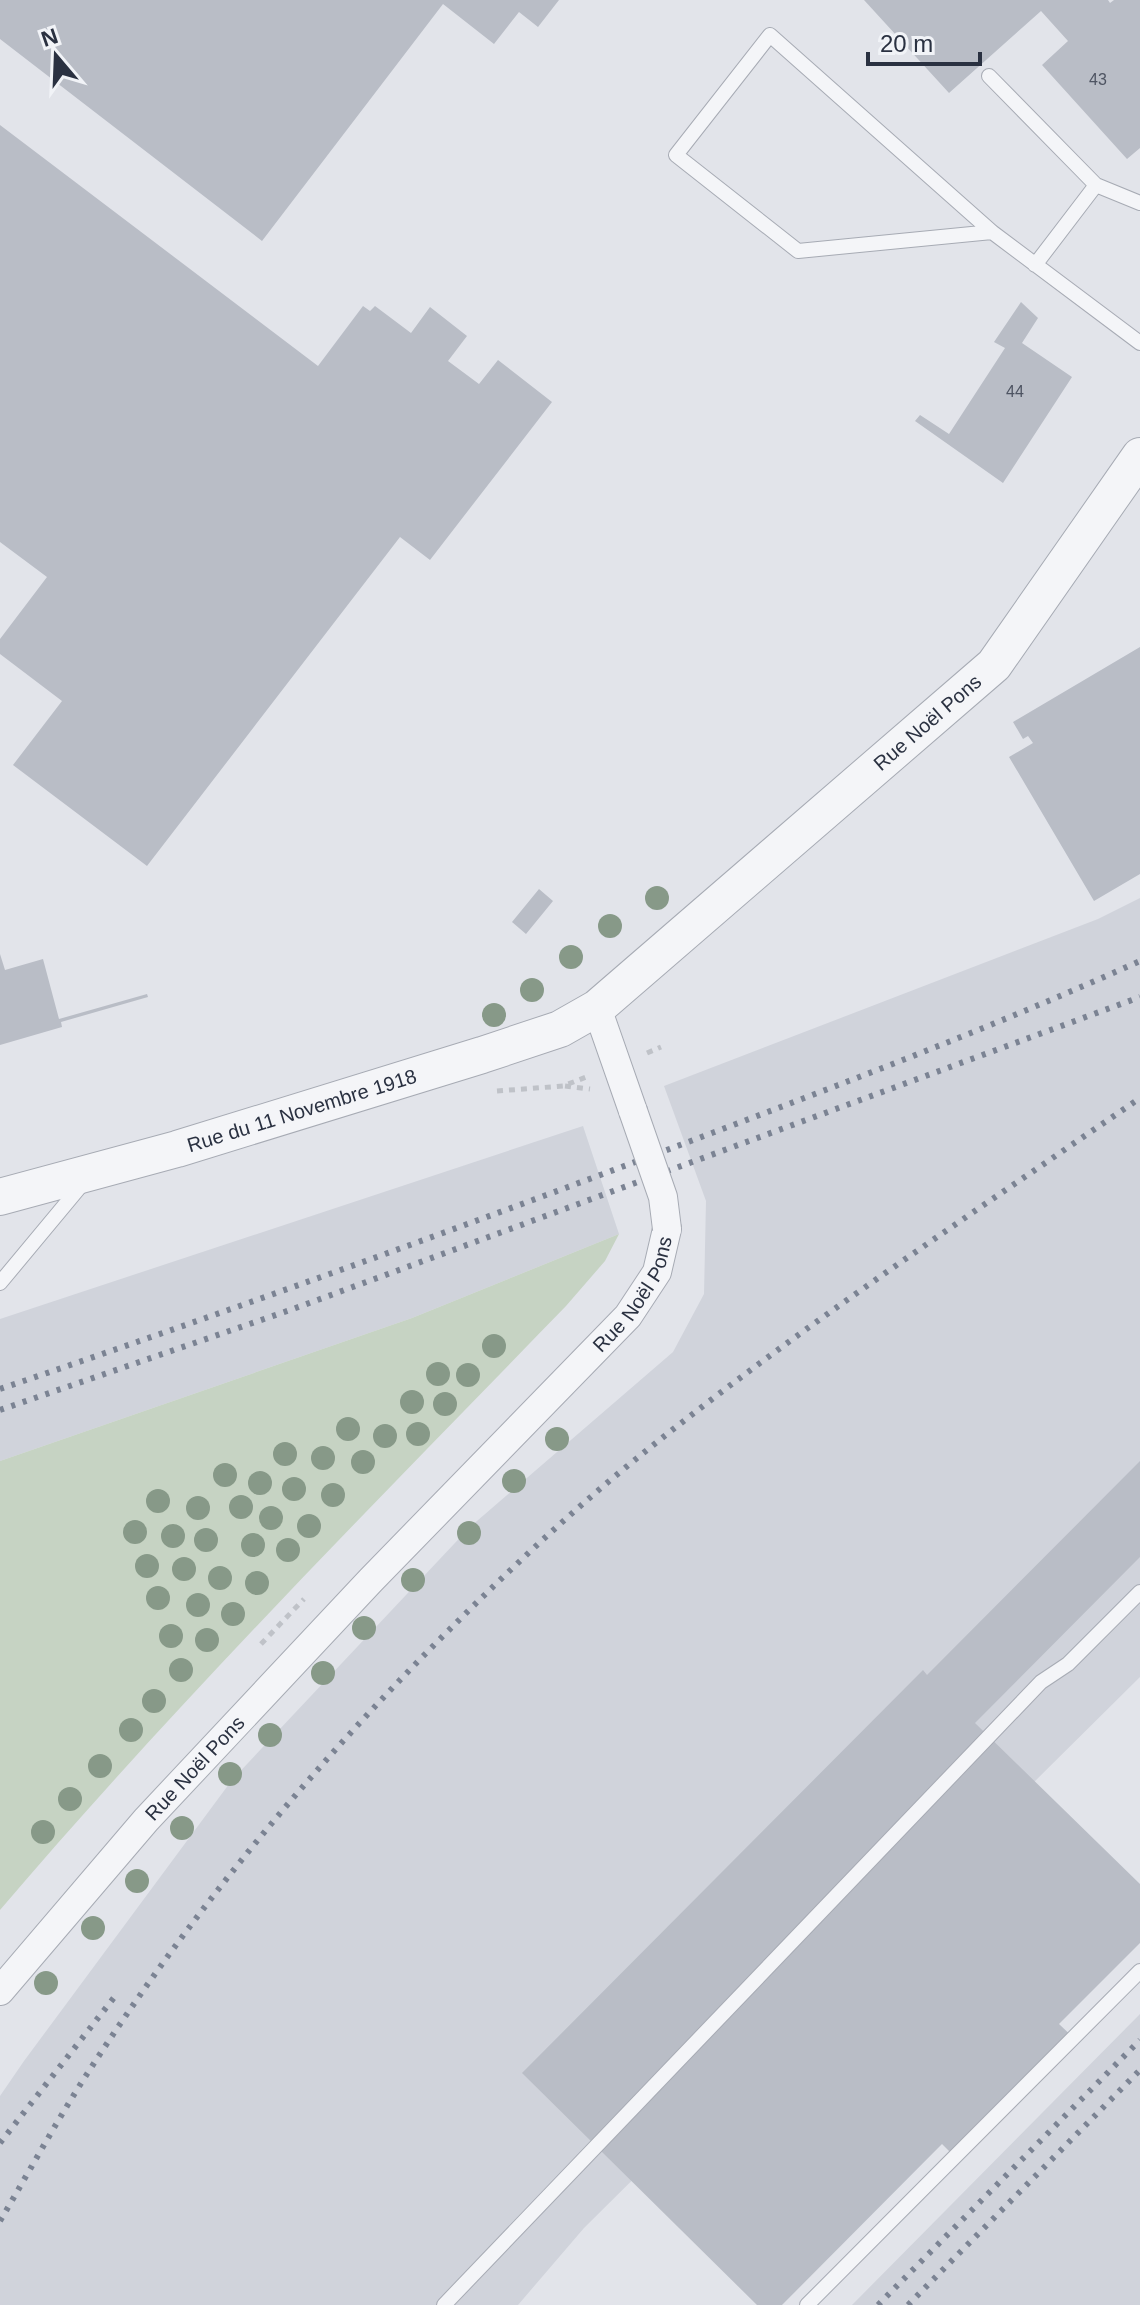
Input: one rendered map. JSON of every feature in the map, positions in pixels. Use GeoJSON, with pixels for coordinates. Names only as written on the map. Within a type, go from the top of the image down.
{"type":"FeatureCollection","features":[{"type":"Feature","properties":{"kind":"street","name":"Rue Noël Pons"},"geometry":{"type":"LineString","coordinates":[[0,1991],[178,1785],[371,1580],[628,1316],[657,1272],[667,1229],[663,1197],[597,1008],[994,665],[1140,456]]}},
{"type":"Feature","properties":{"kind":"street","name":"Rue du 11 Novembre 1918"},"geometry":{"type":"LineString","coordinates":[[0,1197],[177,1149],[482,1055],[560,1029],[597,1008]]}},
{"type":"Feature","properties":{"kind":"lane"},"geometry":{"type":"LineString","coordinates":[[992,232],[798,251],[676,155],[770,35],[992,232],[1140,343]]}},
{"type":"Feature","properties":{"kind":"lane"},"geometry":{"type":"LineString","coordinates":[[989,76],[1096,185],[1140,203]]}},
{"type":"Feature","properties":{"kind":"lane"},"geometry":{"type":"LineString","coordinates":[[1035,265],[1096,185]]}},
{"type":"Feature","properties":{"kind":"lane"},"geometry":{"type":"LineString","coordinates":[[0,1283],[93,1173]]}},
{"type":"Feature","properties":{"kind":"lane"},"geometry":{"type":"LineString","coordinates":[[444,2305],[1030,1693],[1068,1664],[1140,1592]]}},
{"type":"Feature","properties":{"kind":"lane"},"geometry":{"type":"LineString","coordinates":[[807,2305],[1140,1971]]}},
{"type":"Feature","properties":{"kind":"path"},"geometry":{"type":"LineString","coordinates":[[563,1086],[661,1047]]}},
{"type":"Feature","properties":{"kind":"path"},"geometry":{"type":"LineString","coordinates":[[493,1091],[563,1086],[590,1089],[597,1102]]}},
{"type":"Feature","properties":{"kind":"shaded area"},"geometry":{"type":"Polygon","coordinates":[[[1140,898],[1140,1677],[584,2228],[518,2305],[0,2305],[0,2096],[24,2061],[232,1780],[470,1527],[673,1352],[704,1294],[706,1201],[664,1086],[1098,919],[1140,898]]]}},
{"type":"Feature","properties":{"kind":"shaded area"},"geometry":{"type":"Polygon","coordinates":[[[583,1126],[619,1234],[412,1318],[0,1461],[0,1319],[583,1126]]]}},
{"type":"Feature","properties":{"kind":"shaded area"},"geometry":{"type":"Polygon","coordinates":[[[1140,2014],[1140,2305],[852,2305],[1140,2014]]]}},
{"type":"Feature","properties":{"kind":"green space"},"geometry":{"type":"Polygon","coordinates":[[[619,1234],[605,1261],[566,1306],[207,1679],[0,1910],[0,1461],[412,1318],[619,1234]]]}},
{"type":"Feature","properties":{"kind":"building"},"geometry":{"type":"Polygon","coordinates":[[[0,0],[559,0],[538,27],[519,12],[494,44],[443,4],[262,241],[0,39],[0,0]]]}},
{"type":"Feature","properties":{"kind":"building"},"geometry":{"type":"Polygon","coordinates":[[[864,0],[1108,0],[1110,3],[1114,0],[1140,0],[1140,148],[1127,159],[1042,65],[1068,41],[1041,11],[949,93],[864,0]]]}},
{"type":"Feature","properties":{"kind":"building"},"geometry":{"type":"Polygon","coordinates":[[[0,125],[318,366],[363,306],[370,311],[375,306],[411,333],[430,307],[467,336],[448,361],[479,384],[498,360],[552,402],[430,560],[400,537],[147,866],[13,765],[62,701],[0,654],[0,639],[47,577],[0,542],[0,125]]]}},
{"type":"Feature","properties":{"kind":"building"},"geometry":{"type":"Polygon","coordinates":[[[1021,302],[1038,318],[1022,343],[1072,377],[1003,483],[915,421],[920,415],[949,434],[1005,348],[994,342],[1021,302]]]}},
{"type":"Feature","properties":{"kind":"building"},"geometry":{"type":"Polygon","coordinates":[[[1140,647],[1140,874],[1094,901],[1009,757],[1033,743],[1028,736],[1023,739],[1013,722],[1140,647]]]}},
{"type":"Feature","properties":{"kind":"building"},"geometry":{"type":"Polygon","coordinates":[[[539,889],[553,901],[526,934],[512,922],[539,889]]]}},
{"type":"Feature","properties":{"kind":"building"},"geometry":{"type":"Polygon","coordinates":[[[0,954],[5,970],[43,959],[59,1019],[147,994],[148,997],[61,1022],[62,1027],[0,1045],[0,954]]]}},
{"type":"Feature","properties":{"kind":"building"},"geometry":{"type":"Polygon","coordinates":[[[1140,1461],[1140,1557],[975,1723],[1140,1884],[1140,1943],[1059,2024],[1078,2042],[960,2162],[942,2144],[782,2305],[757,2305],[522,2073],[923,1670],[927,1675],[1140,1461]]]}},
{"type":"Feature","properties":{"kind":"railway"},"geometry":{"type":"LineString","coordinates":[[0,1389],[326,1275],[651,1156],[958,1038],[1140,961]]}},
{"type":"Feature","properties":{"kind":"railway"},"geometry":{"type":"LineString","coordinates":[[0,1410],[293,1309],[1140,997]]}},
{"type":"Feature","properties":{"kind":"railway"},"geometry":{"type":"LineString","coordinates":[[0,2221],[87,2074],[210,1900],[347,1736],[468,1611],[583,1504],[692,1414],[882,1275],[1140,1098]]}},
{"type":"Feature","properties":{"kind":"railway"},"geometry":{"type":"LineString","coordinates":[[0,2143],[116,1995]]}},
{"type":"Feature","properties":{"kind":"railway"},"geometry":{"type":"LineString","coordinates":[[878,2305],[1140,2040]]}},
{"type":"Feature","properties":{"kind":"railway"},"geometry":{"type":"LineString","coordinates":[[908,2305],[1140,2070]]}}]}
